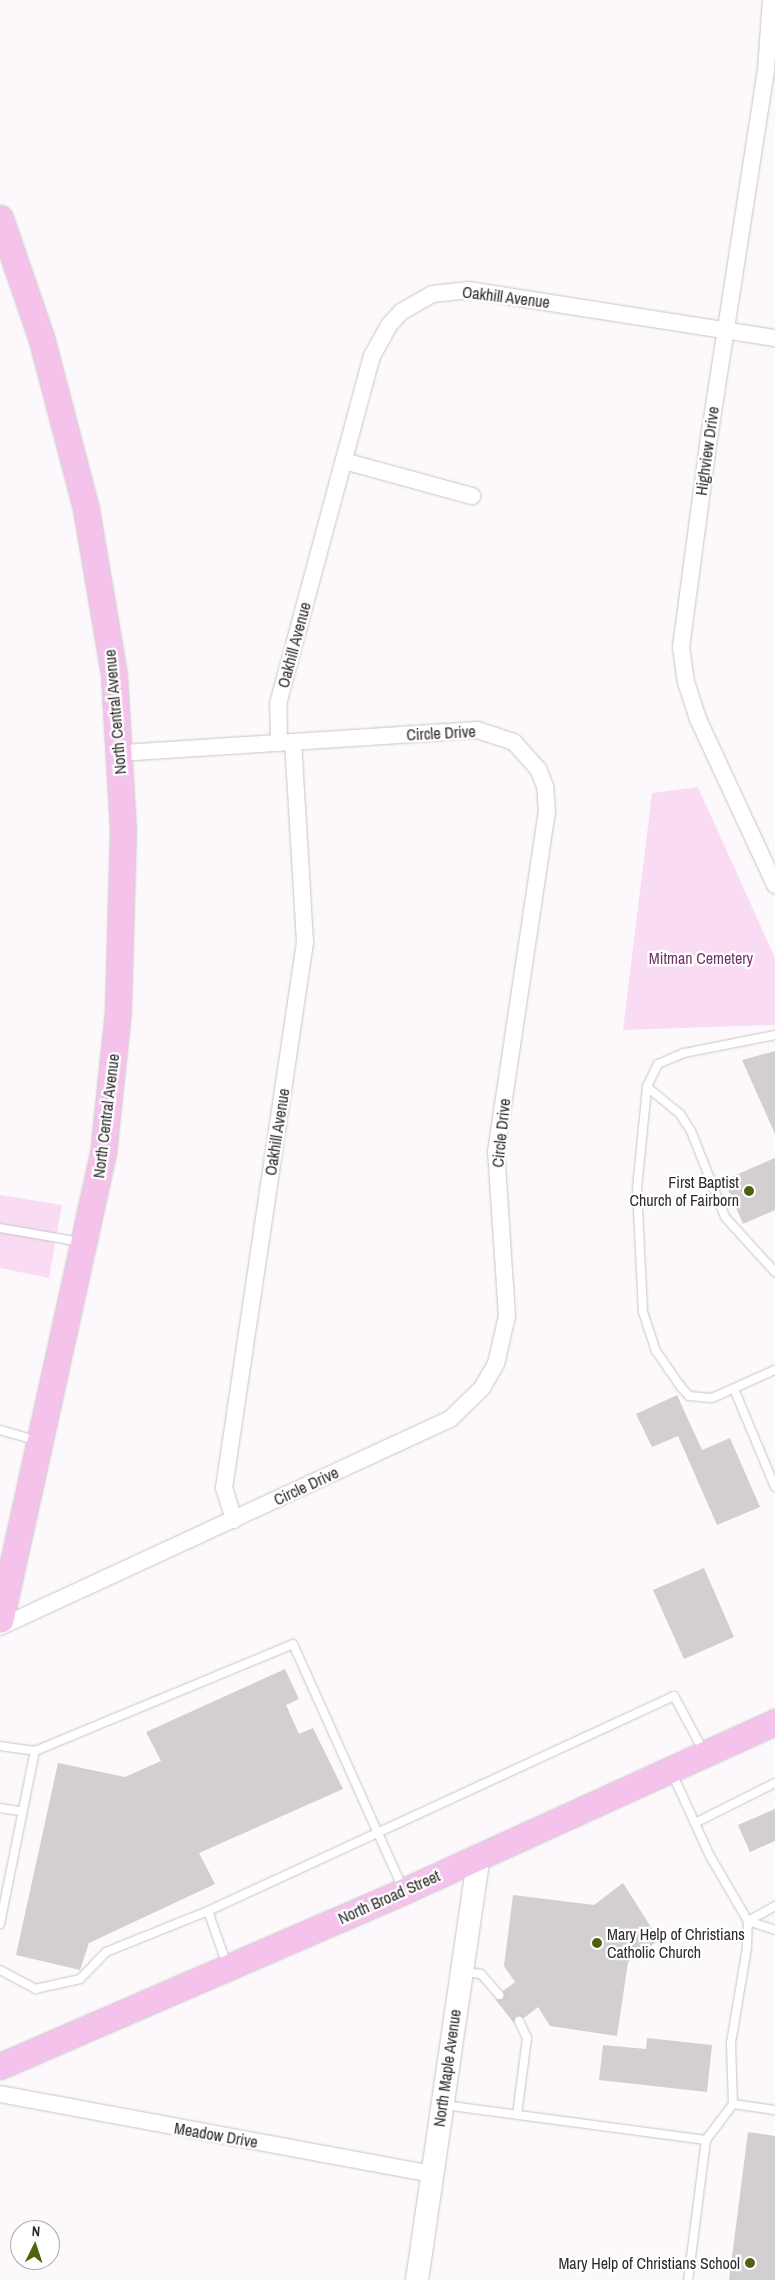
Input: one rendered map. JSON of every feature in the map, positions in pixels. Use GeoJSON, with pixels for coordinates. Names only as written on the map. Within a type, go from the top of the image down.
{"type":"FeatureCollection","features":[{"type":"Feature","properties":{"kind":"main road","name":"North Central Avenue"},"geometry":{"type":"LineString","coordinates":[[0,218],[59,399],[104,603],[120,753],[122,915],[118,1011],[103,1152],[86,1242],[41,1441],[4,1588],[0,1620]]}},
{"type":"Feature","properties":{"kind":"main road","name":"North Broad Street"},"geometry":{"type":"LineString","coordinates":[[0,2066],[479,1857],[775,1722]]}},
{"type":"Feature","properties":{"kind":"main road","name":"North Maple Avenue"},"geometry":{"type":"LineString","coordinates":[[417,2280],[479,1857]]}},
{"type":"Feature","properties":{"kind":"street","name":"Highview Drive"},"geometry":{"type":"LineString","coordinates":[[772,0],[768,100],[725,330],[681,647],[686,682],[698,718],[775,885]]}},
{"type":"Feature","properties":{"kind":"street","name":"Oakhill Avenue"},"geometry":{"type":"LineString","coordinates":[[234,1520],[224,1488],[306,942],[286,742],[278,704],[379,340],[401,312],[432,294],[468,290],[775,338]]}},
{"type":"Feature","properties":{"kind":"street"},"geometry":{"type":"LineString","coordinates":[[344,461],[472,496]]}},
{"type":"Feature","properties":{"kind":"street","name":"Circle Drive"},"geometry":{"type":"LineString","coordinates":[[0,1627],[450,1420],[482,1388],[496,1364],[507,1316],[496,1152],[547,812],[545,786],[538,769],[514,742],[495,733],[477,730],[120,753]]}},
{"type":"Feature","properties":{"kind":"street","name":"Meadow Drive"},"geometry":{"type":"LineString","coordinates":[[0,2094],[432,2174]]}},
{"type":"Feature","properties":{"kind":"lane"},"geometry":{"type":"LineString","coordinates":[[775,1035],[667,1059],[652,1072],[647,1087],[637,1188],[643,1312],[656,1351],[689,1396],[712,1398],[775,1370]]}},
{"type":"Feature","properties":{"kind":"lane"},"geometry":{"type":"LineString","coordinates":[[647,1087],[680,1114],[691,1131],[725,1217],[775,1272]]}},
{"type":"Feature","properties":{"kind":"lane"},"geometry":{"type":"LineString","coordinates":[[0,1228],[86,1242]]}},
{"type":"Feature","properties":{"kind":"lane"},"geometry":{"type":"LineString","coordinates":[[734,1389],[775,1486]]}},
{"type":"Feature","properties":{"kind":"lane"},"geometry":{"type":"LineString","coordinates":[[0,1430],[41,1441]]}},
{"type":"Feature","properties":{"kind":"lane"},"geometry":{"type":"LineString","coordinates":[[0,1746],[35,1752],[293,1644],[404,1890]]}},
{"type":"Feature","properties":{"kind":"lane"},"geometry":{"type":"LineString","coordinates":[[0,1970],[34,1989],[80,1979],[106,1952],[208,1911],[377,1831],[674,1696],[705,1754]]}},
{"type":"Feature","properties":{"kind":"lane"},"geometry":{"type":"LineString","coordinates":[[0,1924],[20,1811],[35,1752]]}},
{"type":"Feature","properties":{"kind":"lane"},"geometry":{"type":"LineString","coordinates":[[671,1770],[695,1823],[748,1921],[747,1947],[731,2043],[733,2104],[706,2140],[688,2280]]}},
{"type":"Feature","properties":{"kind":"lane"},"geometry":{"type":"LineString","coordinates":[[695,1823],[775,1783]]}},
{"type":"Feature","properties":{"kind":"lane"},"geometry":{"type":"LineString","coordinates":[[0,1808],[20,1811]]}},
{"type":"Feature","properties":{"kind":"lane"},"geometry":{"type":"LineString","coordinates":[[748,1921],[775,1906]]}},
{"type":"Feature","properties":{"kind":"lane"},"geometry":{"type":"LineString","coordinates":[[208,1911],[228,1967]]}},
{"type":"Feature","properties":{"kind":"lane"},"geometry":{"type":"LineString","coordinates":[[748,1921],[775,1930]]}},
{"type":"Feature","properties":{"kind":"lane"},"geometry":{"type":"LineString","coordinates":[[461,1971],[481,1974],[499,1995]]}},
{"type":"Feature","properties":{"kind":"lane"},"geometry":{"type":"LineString","coordinates":[[517,2115],[527,2038],[519,2021]]}},
{"type":"Feature","properties":{"kind":"lane"},"geometry":{"type":"LineString","coordinates":[[733,2104],[775,2110]]}},
{"type":"Feature","properties":{"kind":"lane"},"geometry":{"type":"LineString","coordinates":[[442,2105],[706,2140]]}},
{"type":"Feature","properties":{"kind":"green space","name":"Mitman Cemetery"},"geometry":{"type":"Polygon","coordinates":[[[698,787],[775,958],[775,1025],[623,1030],[652,793],[698,787]]]}},
{"type":"Feature","properties":{"kind":"green space"},"geometry":{"type":"Polygon","coordinates":[[[0,1195],[62,1205],[49,1278],[0,1268],[0,1195]]]}},
{"type":"Feature","properties":{"kind":"building"},"geometry":{"type":"Polygon","coordinates":[[[775,1051],[775,1134],[742,1060],[775,1051]]]}},
{"type":"Feature","properties":{"kind":"building","name":"First Baptist Church of Fairborn"},"geometry":{"type":"Polygon","coordinates":[[[775,1158],[775,1210],[743,1224],[724,1180],[775,1158]]]}},
{"type":"Feature","properties":{"kind":"building"},"geometry":{"type":"Polygon","coordinates":[[[677,1395],[702,1450],[730,1438],[760,1507],[717,1525],[678,1436],[652,1447],[636,1414],[677,1395]]]}},
{"type":"Feature","properties":{"kind":"building"},"geometry":{"type":"Polygon","coordinates":[[[704,1568],[734,1637],[684,1659],[653,1590],[704,1568]]]}},
{"type":"Feature","properties":{"kind":"building"},"geometry":{"type":"Polygon","coordinates":[[[285,1669],[299,1699],[286,1705],[299,1734],[313,1728],[343,1789],[199,1853],[215,1884],[89,1943],[80,1970],[16,1955],[58,1763],[125,1777],[161,1761],[146,1732],[285,1669]]]}},
{"type":"Feature","properties":{"kind":"building"},"geometry":{"type":"Polygon","coordinates":[[[775,1809],[775,1841],[750,1852],[738,1825],[775,1809]]]}},
{"type":"Feature","properties":{"kind":"building"},"geometry":{"type":"Polygon","coordinates":[[[623,1883],[659,1940],[628,1962],[617,2036],[550,2026],[538,2007],[524,2018],[516,2016],[514,2023],[495,1999],[503,1999],[503,1991],[515,1982],[504,1966],[513,1895],[594,1905],[623,1883]]]}},
{"type":"Feature","properties":{"kind":"building"},"geometry":{"type":"Polygon","coordinates":[[[647,2038],[712,2045],[707,2092],[599,2080],[603,2045],[646,2049],[647,2038]]]}},
{"type":"Feature","properties":{"kind":"building"},"geometry":{"type":"Polygon","coordinates":[[[748,2132],[775,2136],[775,2280],[729,2280],[748,2132]]]}},
{"type":"Feature","properties":{"kind":"place","name":"First Baptist Church of Fairborn"},"geometry":{"type":"Point","coordinates":[749,1191]}},
{"type":"Feature","properties":{"kind":"place","name":"Mary Help of Christians Catholic Church"},"geometry":{"type":"Point","coordinates":[597,1943]}},
{"type":"Feature","properties":{"kind":"place","name":"Mary Help of Christians School"},"geometry":{"type":"Point","coordinates":[750,2263]}}]}
